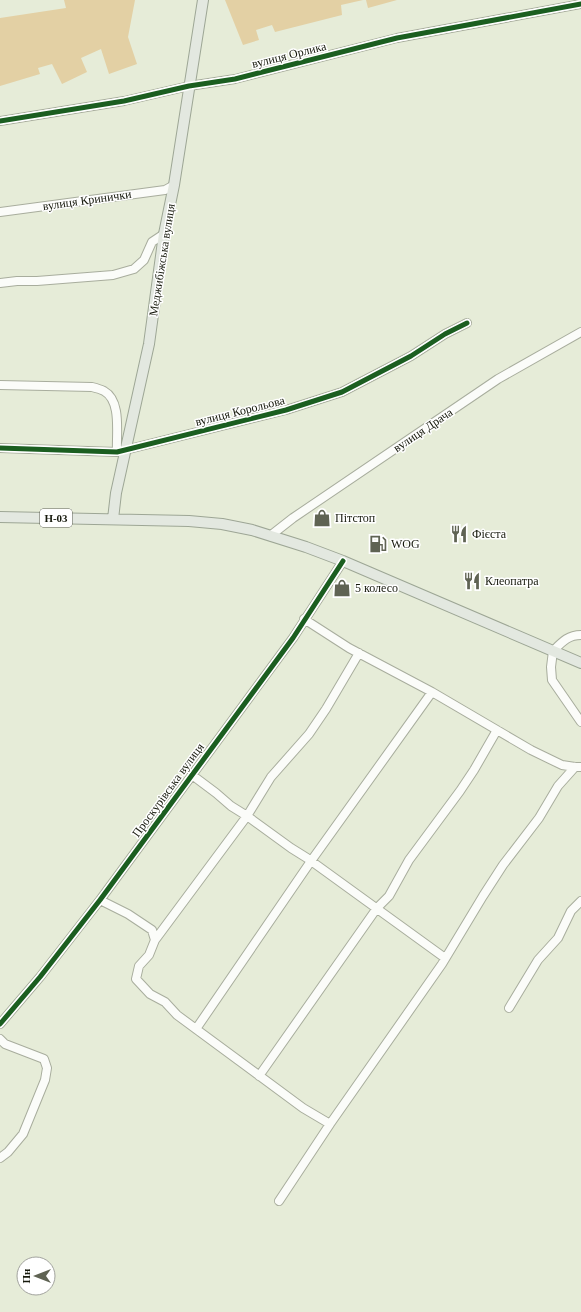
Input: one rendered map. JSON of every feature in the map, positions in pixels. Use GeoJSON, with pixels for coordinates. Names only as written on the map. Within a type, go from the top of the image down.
{"type":"FeatureCollection","features":[{"type":"Feature","properties":{"kind":"main road","name":"Меджибіжська вулиця"},"geometry":{"type":"LineString","coordinates":[[113,519],[122,451],[149,344],[164,234],[174,185],[203,0]]}},
{"type":"Feature","properties":{"kind":"main road","name":"Н-03"},"geometry":{"type":"LineString","coordinates":[[0,517],[190,521],[222,524],[270,536],[306,546],[343,561],[581,663]]}},
{"type":"Feature","properties":{"kind":"street","name":"вулиця Орлика"},"geometry":{"type":"LineString","coordinates":[[0,120],[124,101],[189,86],[234,79],[397,38],[581,4]]}},
{"type":"Feature","properties":{"kind":"street","name":"вулиця Кринички"},"geometry":{"type":"LineString","coordinates":[[0,212],[165,190],[174,185]]}},
{"type":"Feature","properties":{"kind":"street"},"geometry":{"type":"LineString","coordinates":[[0,284],[17,281],[37,281],[113,275],[134,270],[144,260],[152,242],[164,234]]}},
{"type":"Feature","properties":{"kind":"street","name":"вулиця Корольова"},"geometry":{"type":"LineString","coordinates":[[0,448],[122,451],[286,410],[342,392],[411,356],[445,334],[467,323]]}},
{"type":"Feature","properties":{"kind":"street","name":"вулиця Драча"},"geometry":{"type":"LineString","coordinates":[[270,536],[293,518],[498,379],[581,332]]}},
{"type":"Feature","properties":{"kind":"street"},"geometry":{"type":"LineString","coordinates":[[0,385],[92,387],[104,390],[113,398],[122,451]]}},
{"type":"Feature","properties":{"kind":"street","name":"Проскурівська вулиця"},"geometry":{"type":"LineString","coordinates":[[0,1024],[100,900],[293,638],[304,618],[343,561]]}},
{"type":"Feature","properties":{"kind":"street"},"geometry":{"type":"LineString","coordinates":[[304,618],[349,648],[432,692],[531,750],[562,764],[578,767]]}},
{"type":"Feature","properties":{"kind":"street"},"geometry":{"type":"LineString","coordinates":[[581,635],[573,635],[567,638],[553,650],[551,667],[552,680],[581,722]]}},
{"type":"Feature","properties":{"kind":"street"},"geometry":{"type":"LineString","coordinates":[[330,1124],[303,1108],[177,1015],[165,1002],[150,994],[136,979],[139,966],[149,955],[156,940],[247,816],[271,777],[309,734],[326,709],[359,653]]}},
{"type":"Feature","properties":{"kind":"street"},"geometry":{"type":"LineString","coordinates":[[196,1029],[311,861],[432,692]]}},
{"type":"Feature","properties":{"kind":"street"},"geometry":{"type":"LineString","coordinates":[[259,1076],[378,908],[389,896],[409,860],[460,791],[497,730]]}},
{"type":"Feature","properties":{"kind":"street"},"geometry":{"type":"LineString","coordinates":[[279,1201],[330,1124],[445,958],[503,865],[540,818],[558,786],[578,767]]}},
{"type":"Feature","properties":{"kind":"street"},"geometry":{"type":"LineString","coordinates":[[192,775],[216,793],[230,806],[247,816],[378,908],[445,958]]}},
{"type":"Feature","properties":{"kind":"street"},"geometry":{"type":"LineString","coordinates":[[100,900],[128,914],[152,930],[156,940]]}},
{"type":"Feature","properties":{"kind":"street"},"geometry":{"type":"LineString","coordinates":[[509,1008],[538,960],[558,938],[571,911],[581,901]]}},
{"type":"Feature","properties":{"kind":"street"},"geometry":{"type":"LineString","coordinates":[[0,1039],[5,1044],[44,1059],[48,1068],[45,1080],[24,1134],[8,1152],[0,1158]]}},
{"type":"Feature","properties":{"kind":"shaded area"},"geometry":{"type":"Polygon","coordinates":[[[64,0],[135,0],[128,37],[137,64],[109,74],[101,49],[81,58],[87,72],[62,84],[52,64],[38,68],[40,74],[0,86],[0,18],[66,8],[64,0]]]}},
{"type":"Feature","properties":{"kind":"shaded area"},"geometry":{"type":"Polygon","coordinates":[[[225,0],[363,0],[341,5],[342,15],[275,32],[272,25],[256,30],[259,40],[243,45],[225,0]]]}},
{"type":"Feature","properties":{"kind":"shaded area"},"geometry":{"type":"Polygon","coordinates":[[[366,0],[397,0],[368,8],[366,0]]]}},
{"type":"Feature","properties":{"kind":"cycle path"},"geometry":{"type":"LineString","coordinates":[[0,121],[124,101],[189,86],[235,79],[397,38],[581,4]]}},
{"type":"Feature","properties":{"kind":"cycle path"},"geometry":{"type":"LineString","coordinates":[[0,448],[117,452],[286,410],[342,392],[411,356],[445,334],[467,323]]}},
{"type":"Feature","properties":{"kind":"cycle path"},"geometry":{"type":"LineString","coordinates":[[0,1024],[40,977],[100,900],[293,638],[343,561]]}},
{"type":"Feature","properties":{"kind":"place","name":"Пітстоп"},"geometry":{"type":"Point","coordinates":[322,518]}},
{"type":"Feature","properties":{"kind":"place","name":"Фієста"},"geometry":{"type":"Point","coordinates":[459,534]}},
{"type":"Feature","properties":{"kind":"place","name":"WOG"},"geometry":{"type":"Point","coordinates":[378,544]}},
{"type":"Feature","properties":{"kind":"place","name":"Клеопатра"},"geometry":{"type":"Point","coordinates":[472,581]}},
{"type":"Feature","properties":{"kind":"place","name":"5 колесо"},"geometry":{"type":"Point","coordinates":[342,588]}}]}
